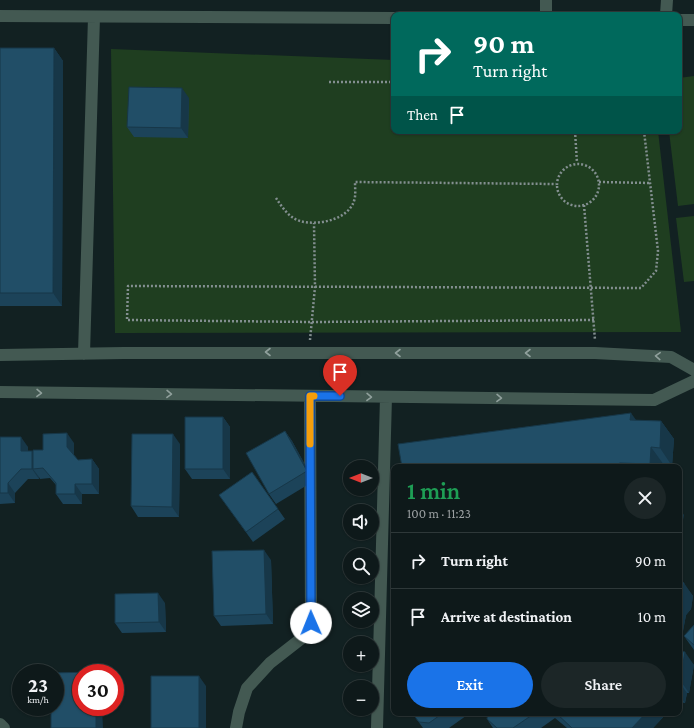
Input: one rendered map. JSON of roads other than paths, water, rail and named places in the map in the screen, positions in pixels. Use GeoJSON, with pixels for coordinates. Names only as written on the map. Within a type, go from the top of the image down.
{"type":"FeatureCollection","features":[{"type":"Feature","properties":{"kind":"street"},"geometry":{"type":"LineString","coordinates":[[546,0],[546,12]]}},
{"type":"Feature","properties":{"kind":"street"},"geometry":{"type":"LineString","coordinates":[[666,12],[667,0]]}},
{"type":"Feature","properties":{"kind":"street"},"geometry":{"type":"LineString","coordinates":[[0,16],[391,18]]}},
{"type":"Feature","properties":{"kind":"street"},"geometry":{"type":"LineString","coordinates":[[84,354],[94,16]]}},
{"type":"Feature","properties":{"kind":"street"},"geometry":{"type":"LineString","coordinates":[[682,20],[694,20]]}},
{"type":"Feature","properties":{"kind":"street"},"geometry":{"type":"LineString","coordinates":[[0,355],[313,352],[595,354],[670,357],[694,370]]}},
{"type":"Feature","properties":{"kind":"street"},"geometry":{"type":"LineString","coordinates":[[0,392],[654,400],[694,381]]}},
{"type":"Feature","properties":{"kind":"street"},"geometry":{"type":"LineString","coordinates":[[236,728],[239,712],[247,688],[270,663],[302,638],[311,623],[310,396]]}},
{"type":"Feature","properties":{"kind":"street"},"geometry":{"type":"LineString","coordinates":[[377,728],[386,397]]}},
{"type":"Feature","properties":{"kind":"street"},"geometry":{"type":"LineString","coordinates":[[0,724],[4,728]]}}]}
